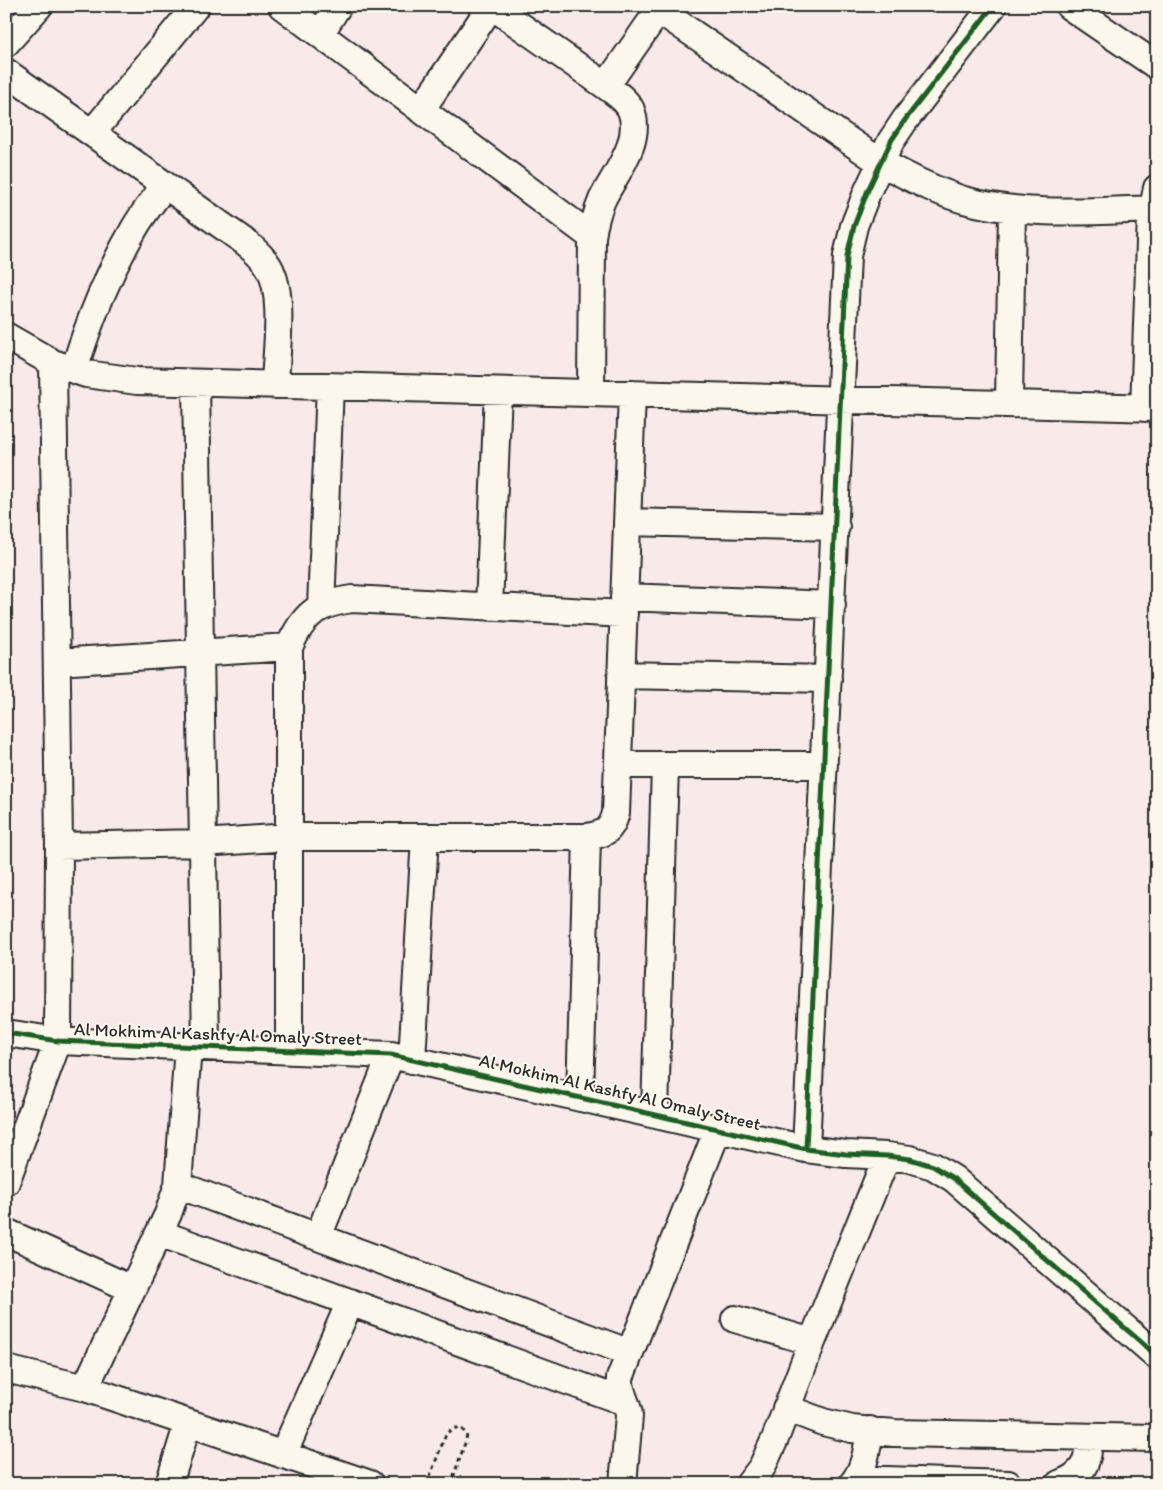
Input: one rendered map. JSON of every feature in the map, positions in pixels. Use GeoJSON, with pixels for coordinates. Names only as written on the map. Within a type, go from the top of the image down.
{"type":"FeatureCollection","features":[{"type":"Feature","properties":{"kind":"street"},"geometry":{"type":"LineString","coordinates":[[10,32],[39,6]]}},
{"type":"Feature","properties":{"kind":"street"},"geometry":{"type":"LineString","coordinates":[[92,133],[196,6]]}},
{"type":"Feature","properties":{"kind":"street"},"geometry":{"type":"LineString","coordinates":[[282,6],[592,237]]}},
{"type":"Feature","properties":{"kind":"street"},"geometry":{"type":"LineString","coordinates":[[320,34],[338,6]]}},
{"type":"Feature","properties":{"kind":"street"},"geometry":{"type":"LineString","coordinates":[[421,110],[491,6],[606,86],[622,98],[630,109],[633,122],[630,149],[598,209],[594,221],[592,237],[591,393]]}},
{"type":"Feature","properties":{"kind":"street"},"geometry":{"type":"LineString","coordinates":[[806,1149],[842,400],[847,256],[854,226],[880,162],[905,120],[993,6]]}},
{"type":"Feature","properties":{"kind":"street"},"geometry":{"type":"LineString","coordinates":[[1069,6],[1157,66]]}},
{"type":"Feature","properties":{"kind":"street"},"geometry":{"type":"LineString","coordinates":[[6,336],[64,367],[86,374],[137,381],[1150,408],[1150,242],[1155,202],[1054,212],[1012,209],[963,200],[921,184],[880,162],[656,8],[606,86]]}},
{"type":"Feature","properties":{"kind":"street"},"geometry":{"type":"LineString","coordinates":[[6,72],[258,253],[268,266],[279,298],[275,385]]}},
{"type":"Feature","properties":{"kind":"street"},"geometry":{"type":"LineString","coordinates":[[6,1182],[58,1041],[57,662],[64,367],[90,321],[110,273],[135,227],[165,185]]}},
{"type":"Feature","properties":{"kind":"street"},"geometry":{"type":"LineString","coordinates":[[1009,404],[1012,209]]}},
{"type":"Feature","properties":{"kind":"street"},"geometry":{"type":"LineString","coordinates":[[85,1388],[168,1214],[178,1185],[197,1047],[203,843],[196,383]]}},
{"type":"Feature","properties":{"kind":"street"},"geometry":{"type":"LineString","coordinates":[[321,607],[330,386]]}},
{"type":"Feature","properties":{"kind":"street"},"geometry":{"type":"LineString","coordinates":[[489,607],[498,391]]}},
{"type":"Feature","properties":{"kind":"street"},"geometry":{"type":"LineString","coordinates":[[58,846],[203,843],[289,836],[587,837],[600,835],[613,826],[616,812],[632,394]]}},
{"type":"Feature","properties":{"kind":"street"},"geometry":{"type":"LineString","coordinates":[[627,522],[836,527]]}},
{"type":"Feature","properties":{"kind":"street"},"geometry":{"type":"LineString","coordinates":[[289,1050],[289,647],[297,630],[308,614],[336,601],[352,599],[489,607],[832,605]]}},
{"type":"Feature","properties":{"kind":"street"},"geometry":{"type":"LineString","coordinates":[[57,662],[289,647]]}},
{"type":"Feature","properties":{"kind":"street"},"geometry":{"type":"LineString","coordinates":[[621,675],[828,679]]}},
{"type":"Feature","properties":{"kind":"street"},"geometry":{"type":"LineString","coordinates":[[618,765],[824,764]]}},
{"type":"Feature","properties":{"kind":"street"},"geometry":{"type":"LineString","coordinates":[[655,1114],[665,765]]}},
{"type":"Feature","properties":{"kind":"street"},"geometry":{"type":"LineString","coordinates":[[318,1237],[402,1057],[425,837]]}},
{"type":"Feature","properties":{"kind":"street"},"geometry":{"type":"LineString","coordinates":[[580,1098],[587,837]]}},
{"type":"Feature","properties":{"kind":"street","name":"Al Mokhim Al Kashfy Al Omaly Street"},"geometry":{"type":"LineString","coordinates":[[6,1033],[58,1041],[289,1050],[402,1057],[806,1149],[910,1159],[926,1164],[954,1179],[1157,1356]]}},
{"type":"Feature","properties":{"kind":"street"},"geometry":{"type":"LineString","coordinates":[[623,1484],[629,1416],[620,1388],[620,1378],[718,1129]]}},
{"type":"Feature","properties":{"kind":"street"},"geometry":{"type":"LineString","coordinates":[[749,1484],[762,1467],[775,1439],[887,1156]]}},
{"type":"Feature","properties":{"kind":"street"},"geometry":{"type":"LineString","coordinates":[[178,1185],[630,1353]]}},
{"type":"Feature","properties":{"kind":"street"},"geometry":{"type":"LineString","coordinates":[[6,1232],[132,1289]]}},
{"type":"Feature","properties":{"kind":"street"},"geometry":{"type":"LineString","coordinates":[[159,1233],[625,1402]]}},
{"type":"Feature","properties":{"kind":"street"},"geometry":{"type":"LineString","coordinates":[[284,1455],[350,1302]]}},
{"type":"Feature","properties":{"kind":"street"},"geometry":{"type":"LineString","coordinates":[[735,1320],[812,1342]]}},
{"type":"Feature","properties":{"kind":"street"},"geometry":{"type":"LineString","coordinates":[[6,1369],[85,1388],[370,1484]]}},
{"type":"Feature","properties":{"kind":"street"},"geometry":{"type":"LineString","coordinates":[[786,1408],[823,1422],[894,1433],[1157,1438]]}},
{"type":"Feature","properties":{"kind":"street"},"geometry":{"type":"LineString","coordinates":[[169,1484],[188,1423]]}},
{"type":"Feature","properties":{"kind":"street"},"geometry":{"type":"LineString","coordinates":[[870,1430],[867,1456],[854,1482],[1008,1484]]}},
{"type":"Feature","properties":{"kind":"street"},"geometry":{"type":"LineString","coordinates":[[1059,1484],[1071,1479],[1082,1468],[1089,1454],[1089,1438]]}},
{"type":"Feature","properties":{"kind":"path"},"geometry":{"type":"LineString","coordinates":[[427,1484],[446,1434],[453,1428],[461,1428],[467,1435],[452,1484]]}},
{"type":"Feature","properties":{"kind":"cycle path"},"geometry":{"type":"LineString","coordinates":[[806,1149],[847,256],[854,226],[868,190],[891,141],[993,6]]}},
{"type":"Feature","properties":{"kind":"cycle path"},"geometry":{"type":"LineString","coordinates":[[6,1033],[58,1041],[391,1055],[806,1149],[910,1159],[933,1166],[954,1179],[1157,1356]]}}]}
